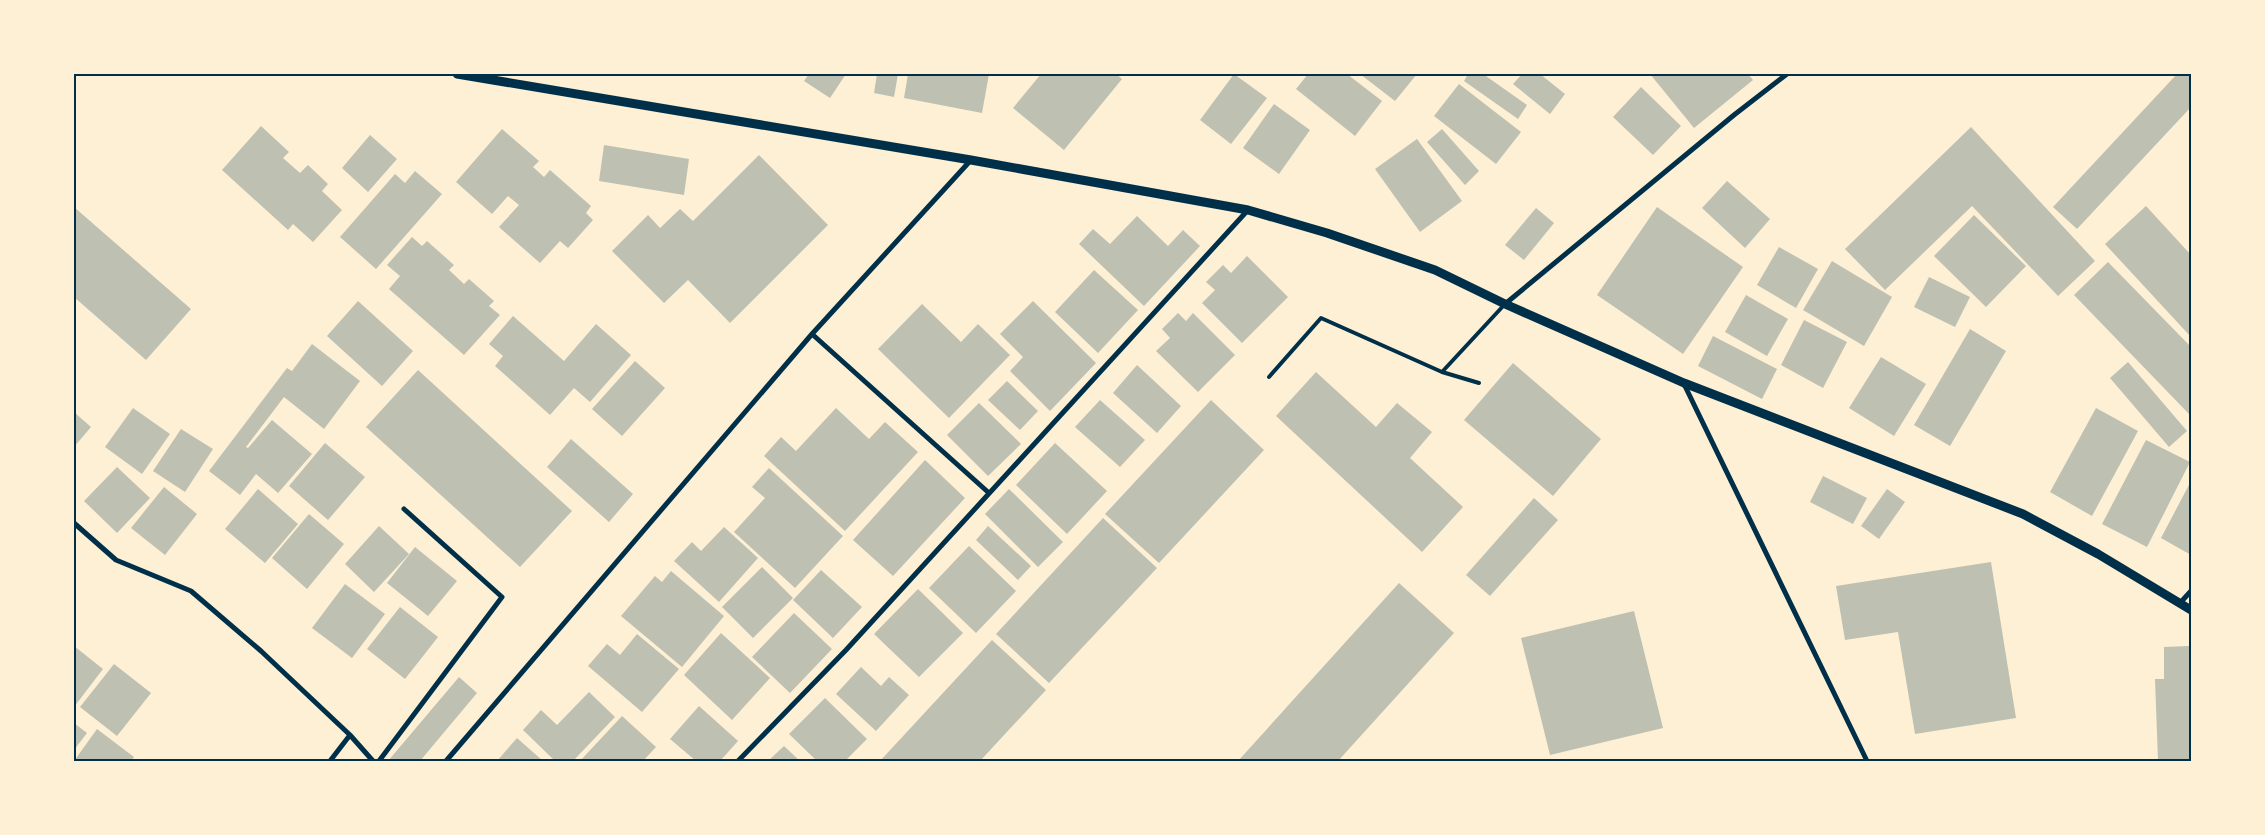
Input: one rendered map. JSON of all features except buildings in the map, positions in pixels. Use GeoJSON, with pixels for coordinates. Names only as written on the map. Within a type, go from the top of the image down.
{"type":"FeatureCollection","features":[{"type":"Feature","properties":{"kind":"street"},"geometry":{"type":"LineString","coordinates":[[457,74],[971,160],[1248,210],[1327,233],[1435,270],[1505,304],[1684,383],[2023,514],[2098,554],[2191,610]]}},
{"type":"Feature","properties":{"kind":"street"},"geometry":{"type":"LineString","coordinates":[[1505,304],[1726,121],[1787,74]]}},
{"type":"Feature","properties":{"kind":"street"},"geometry":{"type":"LineString","coordinates":[[446,761],[812,334],[971,160]]}},
{"type":"Feature","properties":{"kind":"street"},"geometry":{"type":"LineString","coordinates":[[738,761],[846,650],[1248,210]]}},
{"type":"Feature","properties":{"kind":"street"},"geometry":{"type":"LineString","coordinates":[[812,334],[989,493]]}},
{"type":"Feature","properties":{"kind":"street"},"geometry":{"type":"LineString","coordinates":[[1684,383],[1867,761]]}},
{"type":"Feature","properties":{"kind":"street"},"geometry":{"type":"LineString","coordinates":[[379,761],[502,597],[404,509]]}},
{"type":"Feature","properties":{"kind":"street"},"geometry":{"type":"LineString","coordinates":[[74,523],[116,560],[190,591],[261,651],[350,735],[373,761]]}},
{"type":"Feature","properties":{"kind":"street"},"geometry":{"type":"LineString","coordinates":[[2180,603],[2191,591]]}},
{"type":"Feature","properties":{"kind":"street"},"geometry":{"type":"LineString","coordinates":[[330,761],[350,735]]}},
{"type":"Feature","properties":{"kind":"lane"},"geometry":{"type":"LineString","coordinates":[[1442,372],[1505,304]]}},
{"type":"Feature","properties":{"kind":"lane"},"geometry":{"type":"LineString","coordinates":[[1269,376],[1321,318],[1442,372],[1479,383]]}}]}
